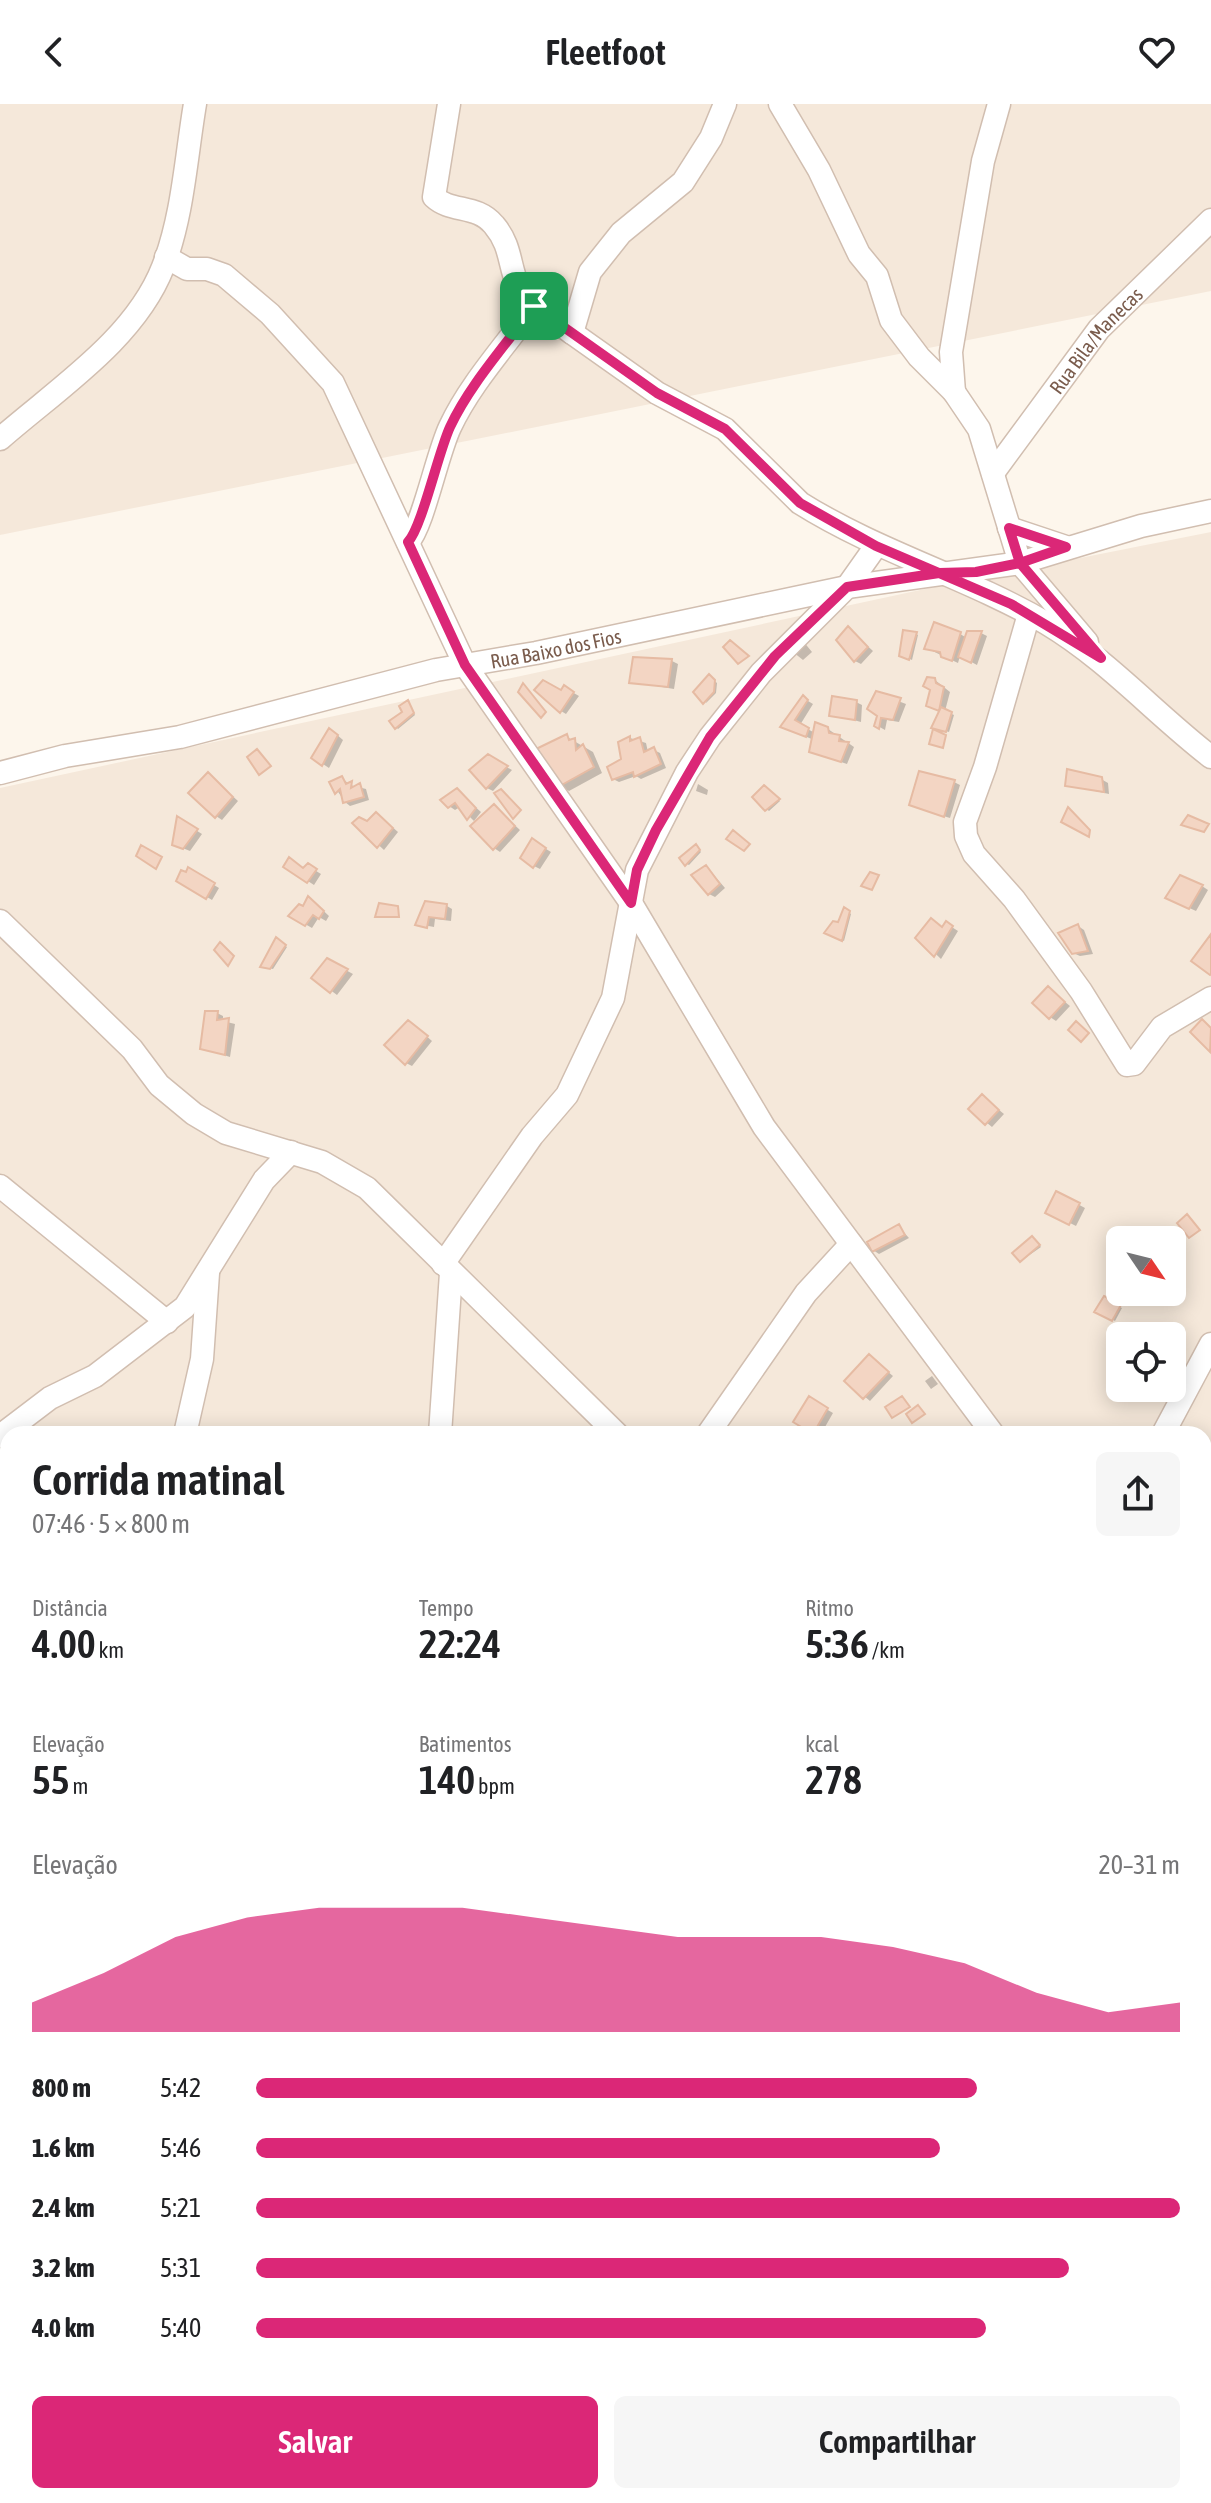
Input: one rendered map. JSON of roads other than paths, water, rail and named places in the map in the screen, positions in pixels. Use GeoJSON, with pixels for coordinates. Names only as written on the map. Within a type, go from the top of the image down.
{"type":"FeatureCollection","features":[{"type":"Feature","properties":{"kind":"street"},"geometry":{"type":"LineString","coordinates":[[0,439],[119,333],[141,309],[166,257],[195,104]]}},
{"type":"Feature","properties":{"kind":"street"},"geometry":{"type":"LineString","coordinates":[[449,104],[434,197],[446,206],[473,209],[491,221],[503,237],[518,293],[657,393],[725,429],[800,503],[876,546],[1029,614],[1101,658]]}},
{"type":"Feature","properties":{"kind":"street"},"geometry":{"type":"LineString","coordinates":[[572,333],[583,288],[598,260],[621,233],[683,182],[711,138],[725,104]]}},
{"type":"Feature","properties":{"kind":"street"},"geometry":{"type":"LineString","coordinates":[[780,104],[819,170],[859,254],[877,276],[891,320],[919,357],[954,392],[979,429],[1020,563],[1101,658],[1211,757]]}},
{"type":"Feature","properties":{"kind":"street"},"geometry":{"type":"LineString","coordinates":[[954,392],[951,352],[983,161],[999,104]]}},
{"type":"Feature","properties":{"kind":"street","name":"Rua Bila/Manecas"},"geometry":{"type":"LineString","coordinates":[[993,473],[1099,329],[1211,220]]}},
{"type":"Feature","properties":{"kind":"street"},"geometry":{"type":"LineString","coordinates":[[166,257],[187,269],[207,269],[224,275],[270,314],[324,372],[352,419],[465,665],[631,903],[764,1127],[987,1426]]}},
{"type":"Feature","properties":{"kind":"street"},"geometry":{"type":"LineString","coordinates":[[408,542],[414,536],[428,488],[457,413],[534,306]]}},
{"type":"Feature","properties":{"kind":"street"},"geometry":{"type":"LineString","coordinates":[[1009,528],[1066,547],[1211,511]]}},
{"type":"Feature","properties":{"kind":"street"},"geometry":{"type":"LineString","coordinates":[[440,1426],[447,1268],[532,1136],[567,1095],[613,998],[637,870],[656,830],[710,737],[775,656],[847,587],[876,546]]}},
{"type":"Feature","properties":{"kind":"street","name":"Rua Baixo dos Fios"},"geometry":{"type":"LineString","coordinates":[[0,773],[65,756],[180,737],[356,688],[847,587],[939,573],[976,572],[1020,563],[1066,547]]}},
{"type":"Feature","properties":{"kind":"street"},"geometry":{"type":"LineString","coordinates":[[1029,614],[985,767],[965,822],[969,845],[1014,899],[1081,991],[1127,1065],[1134,1064],[1162,1027],[1211,998]]}},
{"type":"Feature","properties":{"kind":"street"},"geometry":{"type":"LineString","coordinates":[[0,921],[113,1029],[159,1085],[194,1114],[226,1133],[322,1162],[367,1188],[609,1426]]}},
{"type":"Feature","properties":{"kind":"street"},"geometry":{"type":"LineString","coordinates":[[13,1426],[50,1398],[95,1376],[185,1307],[264,1180],[291,1152]]}},
{"type":"Feature","properties":{"kind":"street"},"geometry":{"type":"LineString","coordinates":[[0,1186],[167,1322]]}},
{"type":"Feature","properties":{"kind":"street"},"geometry":{"type":"LineString","coordinates":[[714,1426],[806,1293],[851,1244]]}},
{"type":"Feature","properties":{"kind":"street"},"geometry":{"type":"LineString","coordinates":[[187,1426],[202,1359],[209,1271]]}},
{"type":"Feature","properties":{"kind":"street"},"geometry":{"type":"LineString","coordinates":[[1167,1426],[1211,1344]]}}]}
